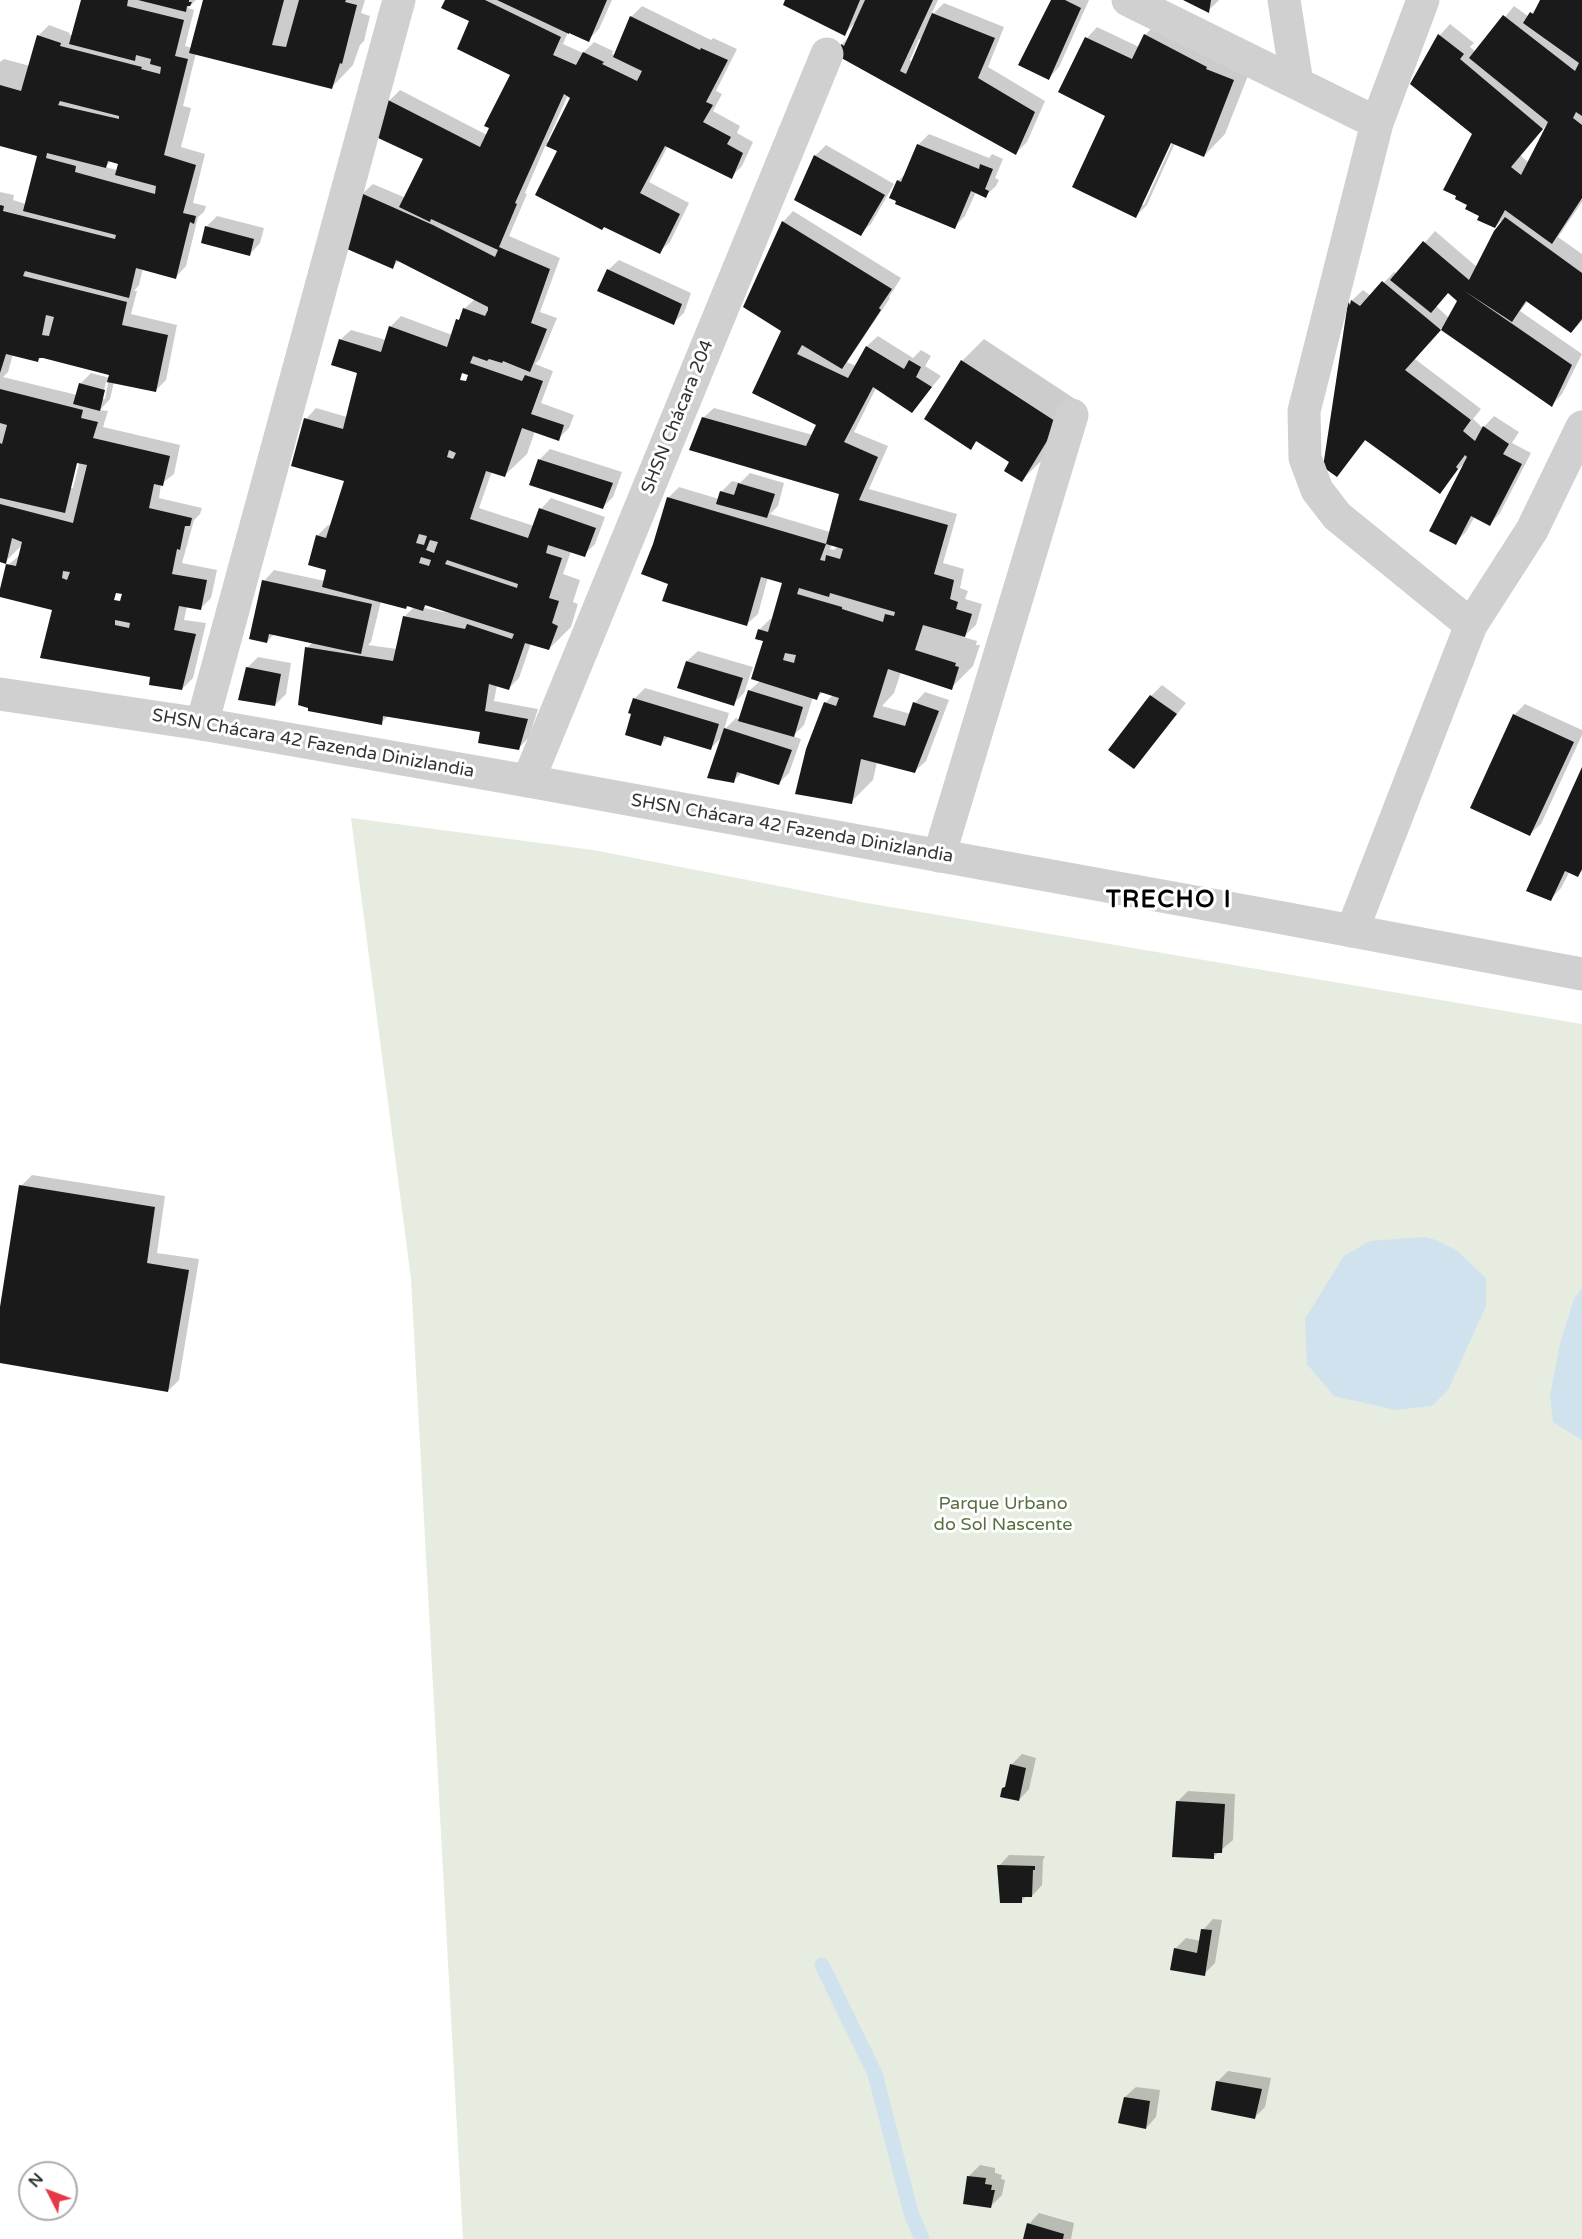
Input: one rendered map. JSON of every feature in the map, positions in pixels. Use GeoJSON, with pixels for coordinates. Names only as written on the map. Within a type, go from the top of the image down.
{"type":"FeatureCollection","features":[{"type":"Feature","properties":{"kind":"street"},"geometry":{"type":"LineString","coordinates":[[202,724],[399,0]]}},
{"type":"Feature","properties":{"kind":"street"},"geometry":{"type":"LineString","coordinates":[[1128,0],[1377,123]]}},
{"type":"Feature","properties":{"kind":"street"},"geometry":{"type":"LineString","coordinates":[[1284,0],[1297,83]]}},
{"type":"Feature","properties":{"kind":"street"},"geometry":{"type":"LineString","coordinates":[[1423,0],[1377,123],[1304,411],[1305,458],[1317,490],[1337,516],[1471,625]]}},
{"type":"Feature","properties":{"kind":"street","name":"SHSN Chácara 204"},"geometry":{"type":"LineString","coordinates":[[528,781],[827,54]]}},
{"type":"Feature","properties":{"kind":"street"},"geometry":{"type":"LineString","coordinates":[[939,856],[1072,415]]}},
{"type":"Feature","properties":{"kind":"street"},"geometry":{"type":"LineString","coordinates":[[1352,931],[1471,625],[1532,530],[1582,427]]}},
{"type":"Feature","properties":{"kind":"street","name":"SHSN Chácara 42 Fazenda Dinizlandia"},"geometry":{"type":"LineString","coordinates":[[0,694],[202,724],[528,781],[1582,974]]}},
{"type":"Feature","properties":{"kind":"green space","name":"Parque Urbano do Sol Nascente"},"geometry":{"type":"Polygon","coordinates":[[[351,818],[593,850],[861,902],[1582,1024],[1582,2239],[463,2239],[411,1279],[351,818]]]}},
{"type":"Feature","properties":{"kind":"water"},"geometry":{"type":"Polygon","coordinates":[[[1425,1237],[1456,1250],[1486,1278],[1486,1306],[1448,1390],[1432,1406],[1395,1410],[1334,1396],[1307,1364],[1305,1319],[1344,1256],[1370,1241],[1425,1237]]]}},
{"type":"Feature","properties":{"kind":"water"},"geometry":{"type":"Polygon","coordinates":[[[1582,1288],[1582,1440],[1553,1422],[1550,1396],[1560,1344],[1574,1299],[1582,1288]]]}},
{"type":"Feature","properties":{"kind":"building"},"geometry":{"type":"Polygon","coordinates":[[[81,0],[128,0],[127,6],[184,20],[175,56],[188,59],[164,155],[196,165],[183,213],[196,216],[194,224],[190,222],[176,279],[136,268],[129,298],[25,271],[23,276],[127,302],[122,325],[168,335],[156,392],[107,382],[109,375],[43,358],[39,358],[38,362],[6,354],[0,373],[0,205],[4,206],[3,211],[115,239],[116,235],[23,211],[37,156],[0,146],[0,85],[21,91],[37,35],[61,43],[60,46],[142,67],[141,69],[160,74],[161,67],[150,64],[151,59],[136,55],[135,61],[69,44],[81,0]],[[60,101],[58,105],[119,119],[119,116],[60,101]],[[47,153],[46,158],[76,166],[75,172],[155,194],[156,186],[115,175],[118,164],[108,161],[106,168],[47,153]],[[46,315],[42,335],[49,336],[54,317],[46,315]]]}},
{"type":"Feature","properties":{"kind":"building"},"geometry":{"type":"Polygon","coordinates":[[[138,0],[189,0],[192,2],[190,6],[187,6],[186,12],[138,0]]]}},
{"type":"Feature","properties":{"kind":"building"},"geometry":{"type":"Polygon","coordinates":[[[203,0],[284,0],[272,45],[286,47],[299,0],[346,0],[345,2],[357,5],[342,64],[340,63],[332,89],[189,53],[203,0]]]}},
{"type":"Feature","properties":{"kind":"building"},"geometry":{"type":"Polygon","coordinates":[[[445,0],[485,0],[561,37],[553,55],[576,65],[583,52],[637,81],[642,71],[613,57],[630,16],[700,50],[701,48],[728,60],[706,102],[713,105],[703,122],[731,137],[727,144],[743,153],[732,179],[665,146],[640,193],[680,214],[660,254],[604,227],[602,230],[535,195],[557,151],[546,146],[570,98],[564,94],[515,203],[517,204],[499,247],[550,269],[531,323],[547,329],[530,372],[503,361],[502,363],[489,359],[487,361],[473,356],[470,363],[522,381],[525,375],[543,381],[531,414],[564,425],[559,441],[522,428],[505,477],[486,471],[470,519],[528,538],[539,508],[596,528],[585,557],[548,545],[546,553],[562,558],[549,598],[559,601],[552,623],[558,626],[549,650],[525,643],[509,690],[489,684],[485,711],[528,719],[519,750],[478,743],[480,732],[383,716],[382,725],[308,711],[308,708],[298,705],[305,647],[393,661],[403,616],[465,629],[467,624],[512,639],[514,634],[425,605],[423,611],[407,606],[406,609],[322,587],[326,570],[308,565],[316,535],[326,538],[344,481],[291,466],[304,418],[343,429],[357,373],[331,365],[339,339],[381,352],[389,326],[447,347],[456,319],[459,320],[463,308],[485,316],[488,310],[488,307],[396,260],[393,269],[347,249],[361,192],[495,257],[498,250],[399,207],[423,159],[376,137],[388,100],[480,147],[489,128],[484,126],[510,75],[457,49],[469,21],[441,8],[445,0]],[[462,373],[460,380],[466,381],[468,375],[462,373]],[[449,450],[447,457],[453,459],[456,453],[449,450]],[[419,534],[416,543],[424,545],[427,536],[419,534]],[[430,540],[426,550],[434,553],[438,542],[430,540]],[[421,557],[419,563],[429,566],[431,560],[421,557]],[[447,560],[445,564],[517,588],[518,584],[447,560]]]}},
{"type":"Feature","properties":{"kind":"building"},"geometry":{"type":"Polygon","coordinates":[[[497,0],[607,0],[589,42],[497,0]]]}},
{"type":"Feature","properties":{"kind":"building"},"geometry":{"type":"Polygon","coordinates":[[[785,0],[860,0],[845,36],[783,5],[785,0]]]}},
{"type":"Feature","properties":{"kind":"building"},"geometry":{"type":"Polygon","coordinates":[[[865,0],[933,0],[900,71],[906,74],[932,13],[995,38],[978,78],[1035,112],[1016,155],[836,55],[841,44],[844,46],[865,0]]]}},
{"type":"Feature","properties":{"kind":"building"},"geometry":{"type":"Polygon","coordinates":[[[1051,0],[1065,0],[1081,8],[1049,80],[1018,65],[1051,0]]]}},
{"type":"Feature","properties":{"kind":"building"},"geometry":{"type":"Polygon","coordinates":[[[1183,0],[1211,0],[1209,13],[1183,0]]]}},
{"type":"Feature","properties":{"kind":"building"},"geometry":{"type":"Polygon","coordinates":[[[1540,0],[1582,0],[1582,116],[1576,112],[1573,118],[1582,125],[1582,198],[1552,244],[1505,210],[1495,228],[1477,220],[1479,216],[1465,209],[1467,205],[1455,199],[1456,196],[1443,190],[1472,134],[1410,84],[1438,34],[1464,54],[1460,59],[1543,129],[1511,167],[1521,175],[1548,122],[1469,58],[1503,15],[1575,71],[1579,63],[1523,23],[1530,12],[1533,14],[1540,0]]]}},
{"type":"Feature","properties":{"kind":"building"},"geometry":{"type":"Polygon","coordinates":[[[1144,34],[1207,67],[1206,69],[1234,80],[1204,157],[1171,143],[1136,218],[1072,187],[1105,116],[1058,92],[1085,37],[1132,59],[1144,34]]]}},
{"type":"Feature","properties":{"kind":"building"},"geometry":{"type":"Polygon","coordinates":[[[917,144],[979,169],[980,164],[993,169],[985,189],[989,191],[986,198],[971,191],[955,229],[895,204],[896,201],[889,198],[897,180],[901,182],[917,144]]]}},
{"type":"Feature","properties":{"kind":"building"},"geometry":{"type":"Polygon","coordinates":[[[814,155],[885,195],[861,236],[794,200],[814,155]]]}},
{"type":"Feature","properties":{"kind":"building"},"geometry":{"type":"Polygon","coordinates":[[[1505,217],[1582,273],[1582,319],[1571,333],[1526,301],[1512,322],[1463,290],[1572,365],[1552,407],[1441,330],[1457,301],[1448,293],[1431,313],[1390,280],[1423,241],[1469,280],[1494,231],[1505,217]]]}},
{"type":"Feature","properties":{"kind":"building"},"geometry":{"type":"Polygon","coordinates":[[[782,221],[892,289],[879,308],[881,310],[842,369],[802,345],[797,354],[848,378],[866,346],[904,369],[909,360],[921,367],[916,377],[932,387],[912,413],[873,387],[844,442],[878,457],[859,500],[948,525],[934,574],[954,580],[950,599],[958,602],[956,609],[972,614],[965,637],[923,625],[915,650],[956,663],[955,666],[959,667],[952,690],[888,669],[873,717],[905,726],[913,702],[939,711],[915,773],[861,759],[852,804],[795,794],[806,749],[824,702],[836,706],[839,698],[820,692],[817,700],[751,679],[763,641],[755,639],[758,629],[768,632],[782,583],[761,577],[747,626],[662,601],[668,584],[641,574],[667,497],[826,544],[839,494],[689,450],[702,417],[806,446],[816,425],[752,393],[781,331],[743,307],[782,221]],[[826,544],[820,560],[825,561],[826,555],[840,559],[843,549],[826,544]],[[799,588],[797,594],[883,622],[885,614],[894,616],[895,612],[830,593],[829,597],[799,588]],[[785,653],[783,660],[794,663],[796,655],[785,653]]]}},
{"type":"Feature","properties":{"kind":"building"},"geometry":{"type":"Polygon","coordinates":[[[205,226],[254,239],[250,256],[201,243],[205,226]]]}},
{"type":"Feature","properties":{"kind":"building"},"geometry":{"type":"Polygon","coordinates":[[[607,269],[682,304],[674,325],[597,291],[607,269]]]}},
{"type":"Feature","properties":{"kind":"building"},"geometry":{"type":"Polygon","coordinates":[[[1382,281],[1441,330],[1405,370],[1471,420],[1463,431],[1475,441],[1483,426],[1509,444],[1503,454],[1522,464],[1490,526],[1471,516],[1456,545],[1429,531],[1467,457],[1465,455],[1440,494],[1365,440],[1337,477],[1323,467],[1348,302],[1350,305],[1351,300],[1360,306],[1382,281]]]}},
{"type":"Feature","properties":{"kind":"building"},"geometry":{"type":"Polygon","coordinates":[[[961,360],[1058,423],[1022,482],[1004,471],[1009,462],[976,441],[971,450],[924,419],[961,360]]]}},
{"type":"Feature","properties":{"kind":"building"},"geometry":{"type":"Polygon","coordinates":[[[79,383],[105,390],[100,411],[73,404],[79,383]]]}},
{"type":"Feature","properties":{"kind":"building"},"geometry":{"type":"Polygon","coordinates":[[[0,389],[83,410],[81,418],[98,422],[93,438],[170,456],[163,486],[154,484],[149,508],[192,518],[190,526],[185,526],[172,574],[207,580],[201,610],[179,606],[174,630],[196,634],[182,690],[149,685],[150,677],[40,658],[52,610],[0,597],[6,564],[0,562],[0,504],[73,523],[87,465],[77,463],[65,513],[0,498],[0,443],[2,444],[7,425],[0,423],[0,389]],[[12,538],[6,564],[16,566],[22,542],[12,538]],[[63,571],[62,578],[67,580],[70,572],[63,571]],[[116,593],[114,600],[120,601],[122,594],[116,593]],[[115,620],[115,625],[129,628],[130,623],[115,620]]]}},
{"type":"Feature","properties":{"kind":"building"},"geometry":{"type":"Polygon","coordinates":[[[538,459],[613,483],[603,509],[529,485],[538,459]]]}},
{"type":"Feature","properties":{"kind":"building"},"geometry":{"type":"Polygon","coordinates":[[[738,483],[775,494],[767,518],[716,504],[720,491],[734,495],[738,483]]]}},
{"type":"Feature","properties":{"kind":"building"},"geometry":{"type":"Polygon","coordinates":[[[262,580],[372,604],[361,654],[269,634],[267,643],[249,639],[262,580]]]}},
{"type":"Feature","properties":{"kind":"building"},"geometry":{"type":"Polygon","coordinates":[[[686,661],[743,678],[734,706],[677,688],[686,661]]]}},
{"type":"Feature","properties":{"kind":"building"},"geometry":{"type":"Polygon","coordinates":[[[246,667],[281,674],[275,706],[238,700],[246,667]]]}},
{"type":"Feature","properties":{"kind":"building"},"geometry":{"type":"Polygon","coordinates":[[[748,690],[803,707],[794,737],[738,721],[748,690]]]}},
{"type":"Feature","properties":{"kind":"building"},"geometry":{"type":"Polygon","coordinates":[[[1150,695],[1177,714],[1134,769],[1108,750],[1150,695]]]}},
{"type":"Feature","properties":{"kind":"building"},"geometry":{"type":"Polygon","coordinates":[[[633,698],[719,724],[711,750],[664,736],[661,746],[625,735],[633,698]]]}},
{"type":"Feature","properties":{"kind":"building"},"geometry":{"type":"Polygon","coordinates":[[[1513,714],[1574,742],[1530,836],[1470,808],[1513,714]]]}},
{"type":"Feature","properties":{"kind":"building"},"geometry":{"type":"Polygon","coordinates":[[[724,728],[792,750],[779,785],[737,772],[734,783],[707,778],[724,728]]]}},
{"type":"Feature","properties":{"kind":"building"},"geometry":{"type":"Polygon","coordinates":[[[1582,767],[1582,869],[1578,877],[1565,871],[1551,901],[1526,891],[1582,767]]]}},
{"type":"Feature","properties":{"kind":"building"},"geometry":{"type":"Polygon","coordinates":[[[19,1185],[155,1207],[147,1263],[189,1270],[168,1392],[0,1363],[0,1307],[19,1185]]]}},
{"type":"Feature","properties":{"kind":"building"},"geometry":{"type":"Polygon","coordinates":[[[1010,1764],[1026,1768],[1019,1801],[1000,1797],[1002,1788],[1005,1787],[1010,1764]]]}},
{"type":"Feature","properties":{"kind":"building"},"geometry":{"type":"Polygon","coordinates":[[[1176,1801],[1225,1804],[1222,1853],[1214,1853],[1214,1859],[1172,1857],[1176,1801]]]}},
{"type":"Feature","properties":{"kind":"building"},"geometry":{"type":"Polygon","coordinates":[[[997,1865],[1035,1866],[1032,1897],[1022,1897],[1022,1903],[1000,1903],[997,1865]]]}},
{"type":"Feature","properties":{"kind":"building"},"geometry":{"type":"Polygon","coordinates":[[[1201,1929],[1212,1930],[1205,1976],[1170,1970],[1174,1948],[1197,1953],[1201,1929]]]}},
{"type":"Feature","properties":{"kind":"building"},"geometry":{"type":"Polygon","coordinates":[[[1216,2081],[1262,2089],[1255,2119],[1211,2110],[1216,2081]]]}},
{"type":"Feature","properties":{"kind":"building"},"geometry":{"type":"Polygon","coordinates":[[[1124,2097],[1150,2101],[1146,2129],[1118,2123],[1124,2097]]]}},
{"type":"Feature","properties":{"kind":"building"},"geometry":{"type":"Polygon","coordinates":[[[967,2176],[986,2178],[985,2184],[992,2185],[991,2190],[995,2190],[991,2208],[963,2204],[967,2176]]]}},
{"type":"Feature","properties":{"kind":"building"},"geometry":{"type":"Polygon","coordinates":[[[1027,2223],[1064,2234],[1063,2239],[1023,2239],[1027,2223]]]}},
{"type":"Feature","properties":{"kind":"waterway"},"geometry":{"type":"LineString","coordinates":[[822,1965],[875,2074],[911,2213],[922,2239]]}},
{"type":"Feature","properties":{"kind":"district","name":"TRECHO I"},"geometry":{"type":"Point","coordinates":[1169,901]}}]}
